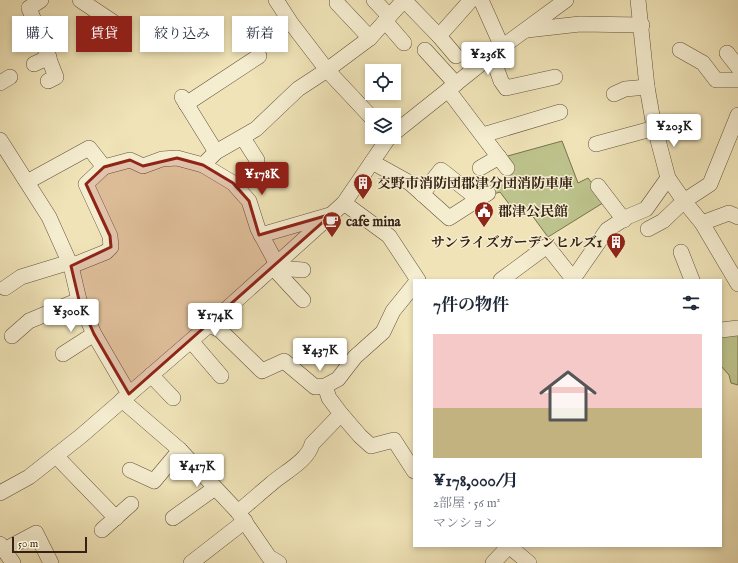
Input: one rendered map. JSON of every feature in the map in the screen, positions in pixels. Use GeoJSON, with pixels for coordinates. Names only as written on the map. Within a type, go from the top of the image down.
{"type":"FeatureCollection","features":[{"type":"Feature","properties":{"kind":"street"},"geometry":{"type":"LineString","coordinates":[[41,0],[29,8],[57,76]]}},
{"type":"Feature","properties":{"kind":"street"},"geometry":{"type":"LineString","coordinates":[[80,0],[97,5],[107,16]]}},
{"type":"Feature","properties":{"kind":"street"},"geometry":{"type":"LineString","coordinates":[[276,0],[297,36],[365,110]]}},
{"type":"Feature","properties":{"kind":"street"},"geometry":{"type":"LineString","coordinates":[[374,0],[404,43]]}},
{"type":"Feature","properties":{"kind":"street"},"geometry":{"type":"LineString","coordinates":[[203,165],[216,152],[243,138],[256,129],[298,89],[328,70],[370,38],[404,0],[456,56]]}},
{"type":"Feature","properties":{"kind":"street"},"geometry":{"type":"LineString","coordinates":[[439,36],[471,0]]}},
{"type":"Feature","properties":{"kind":"street"},"geometry":{"type":"LineString","coordinates":[[481,0],[497,52],[501,82],[506,88],[555,77]]}},
{"type":"Feature","properties":{"kind":"street"},"geometry":{"type":"LineString","coordinates":[[401,127],[566,0]]}},
{"type":"Feature","properties":{"kind":"street"},"geometry":{"type":"LineString","coordinates":[[638,0],[648,87],[655,128],[668,178],[702,223],[738,284]]}},
{"type":"Feature","properties":{"kind":"street"},"geometry":{"type":"LineString","coordinates":[[337,3],[370,38]]}},
{"type":"Feature","properties":{"kind":"street"},"geometry":{"type":"LineString","coordinates":[[527,30],[580,24],[642,25]]}},
{"type":"Feature","properties":{"kind":"street"},"geometry":{"type":"LineString","coordinates":[[425,50],[503,162],[480,168]]}},
{"type":"Feature","properties":{"kind":"street"},"geometry":{"type":"LineString","coordinates":[[680,50],[703,63],[716,80],[738,80]]}},
{"type":"Feature","properties":{"kind":"street"},"geometry":{"type":"LineString","coordinates":[[727,53],[738,67]]}},
{"type":"Feature","properties":{"kind":"street"},"geometry":{"type":"LineString","coordinates":[[216,152],[184,100],[234,69],[259,56]]}},
{"type":"Feature","properties":{"kind":"street"},"geometry":{"type":"LineString","coordinates":[[34,64],[49,57]]}},
{"type":"Feature","properties":{"kind":"street"},"geometry":{"type":"LineString","coordinates":[[614,94],[625,89],[648,87]]}},
{"type":"Feature","properties":{"kind":"street"},"geometry":{"type":"LineString","coordinates":[[483,135],[560,112]]}},
{"type":"Feature","properties":{"kind":"street"},"geometry":{"type":"LineString","coordinates":[[648,229],[664,221],[684,201],[710,184],[738,115]]}},
{"type":"Feature","properties":{"kind":"street"},"geometry":{"type":"LineString","coordinates":[[596,144],[655,128]]}},
{"type":"Feature","properties":{"kind":"street"},"geometry":{"type":"LineString","coordinates":[[243,138],[257,160]]}},
{"type":"Feature","properties":{"kind":"street"},"geometry":{"type":"LineString","coordinates":[[0,140],[49,217],[71,264],[79,300],[125,397],[180,450],[242,516],[270,561]]}},
{"type":"Feature","properties":{"kind":"street"},"geometry":{"type":"LineString","coordinates":[[0,492],[29,478],[81,436],[209,324],[278,267],[344,203],[384,144]]}},
{"type":"Feature","properties":{"kind":"street"},"geometry":{"type":"LineString","coordinates":[[27,182],[90,148],[104,167]]}},
{"type":"Feature","properties":{"kind":"street"},"geometry":{"type":"LineString","coordinates":[[5,288],[19,273],[71,264],[106,252],[111,247],[110,236],[86,184],[104,167],[130,160],[143,166],[162,159],[177,158],[203,165],[233,183],[249,201],[258,229],[278,267],[278,273],[303,300]]}},
{"type":"Feature","properties":{"kind":"street"},"geometry":{"type":"LineString","coordinates":[[372,162],[410,183],[422,194],[449,218],[483,196],[441,170],[422,194]]}},
{"type":"Feature","properties":{"kind":"street"},"geometry":{"type":"LineString","coordinates":[[575,279],[608,230],[646,209],[668,178]]}},
{"type":"Feature","properties":{"kind":"street"},"geometry":{"type":"LineString","coordinates":[[598,186],[624,220]]}},
{"type":"Feature","properties":{"kind":"street"},"geometry":{"type":"LineString","coordinates":[[344,203],[389,236],[417,279]]}},
{"type":"Feature","properties":{"kind":"street"},"geometry":{"type":"LineString","coordinates":[[702,223],[729,213],[738,216]]}},
{"type":"Feature","properties":{"kind":"street"},"geometry":{"type":"LineString","coordinates":[[261,235],[332,214]]}},
{"type":"Feature","properties":{"kind":"street"},"geometry":{"type":"LineString","coordinates":[[502,279],[547,246],[573,279]]}},
{"type":"Feature","properties":{"kind":"street"},"geometry":{"type":"LineString","coordinates":[[681,252],[692,279]]}},
{"type":"Feature","properties":{"kind":"street"},"geometry":{"type":"LineString","coordinates":[[278,267],[303,270]]}},
{"type":"Feature","properties":{"kind":"street"},"geometry":{"type":"LineString","coordinates":[[209,324],[220,330],[262,370],[284,361],[315,387],[325,386],[338,379],[355,357],[383,332],[393,312],[413,286]]}},
{"type":"Feature","properties":{"kind":"street"},"geometry":{"type":"LineString","coordinates":[[12,336],[29,321],[41,321],[79,300]]}},
{"type":"Feature","properties":{"kind":"street"},"geometry":{"type":"LineString","coordinates":[[722,330],[738,328]]}},
{"type":"Feature","properties":{"kind":"street"},"geometry":{"type":"LineString","coordinates":[[63,354],[94,334]]}},
{"type":"Feature","properties":{"kind":"street"},"geometry":{"type":"LineString","coordinates":[[191,341],[221,376]]}},
{"type":"Feature","properties":{"kind":"street"},"geometry":{"type":"LineString","coordinates":[[151,375],[173,398]]}},
{"type":"Feature","properties":{"kind":"street"},"geometry":{"type":"LineString","coordinates":[[325,386],[329,398],[340,414],[360,436],[371,446],[394,440],[413,469]]}},
{"type":"Feature","properties":{"kind":"street"},"geometry":{"type":"LineString","coordinates":[[191,563],[242,516],[272,483],[292,469],[311,449],[312,444],[340,414]]}},
{"type":"Feature","properties":{"kind":"street"},"geometry":{"type":"LineString","coordinates":[[130,470],[154,481],[180,450]]}},
{"type":"Feature","properties":{"kind":"street"},"geometry":{"type":"LineString","coordinates":[[56,456],[116,518]]}},
{"type":"Feature","properties":{"kind":"street"},"geometry":{"type":"LineString","coordinates":[[173,518],[215,488]]}},
{"type":"Feature","properties":{"kind":"street"},"geometry":{"type":"LineString","coordinates":[[102,530],[131,504]]}},
{"type":"Feature","properties":{"kind":"street"},"geometry":{"type":"LineString","coordinates":[[13,563],[2,547],[39,531],[52,555]]}},
{"type":"Feature","properties":{"kind":"street"},"geometry":{"type":"LineString","coordinates":[[493,563],[508,547]]}},
{"type":"Feature","properties":{"kind":"street"},"geometry":{"type":"LineString","coordinates":[[510,547],[529,563]]}},
{"type":"Feature","properties":{"kind":"highlighted area"},"geometry":{"type":"Polygon","coordinates":[[[177,158],[203,165],[233,183],[249,201],[259,235],[332,214],[129,394],[94,334],[79,300],[71,266],[111,247],[110,236],[86,184],[104,167],[130,160],[143,166],[177,158]]]}},
{"type":"Feature","properties":{"kind":"green space"},"geometry":{"type":"Polygon","coordinates":[[[562,141],[578,183],[588,178],[606,201],[548,237],[528,210],[509,204],[500,192],[494,194],[490,188],[509,176],[504,157],[562,141]]]}},
{"type":"Feature","properties":{"kind":"green space"},"geometry":{"type":"Polygon","coordinates":[[[722,335],[738,335],[738,385],[731,383],[729,375],[722,367],[722,335]]]}},
{"type":"Feature","properties":{"kind":"place","name":"交野市消防団郡津分団消防車庫"},"geometry":{"type":"Point","coordinates":[363,200]}},
{"type":"Feature","properties":{"kind":"place","name":"郡津公民館"},"geometry":{"type":"Point","coordinates":[484,228]}},
{"type":"Feature","properties":{"kind":"place","name":"cafe mina"},"geometry":{"type":"Point","coordinates":[332,238]}},
{"type":"Feature","properties":{"kind":"place","name":"サンライズガーデンヒルズ1"},"geometry":{"type":"Point","coordinates":[616,259]}}]}
